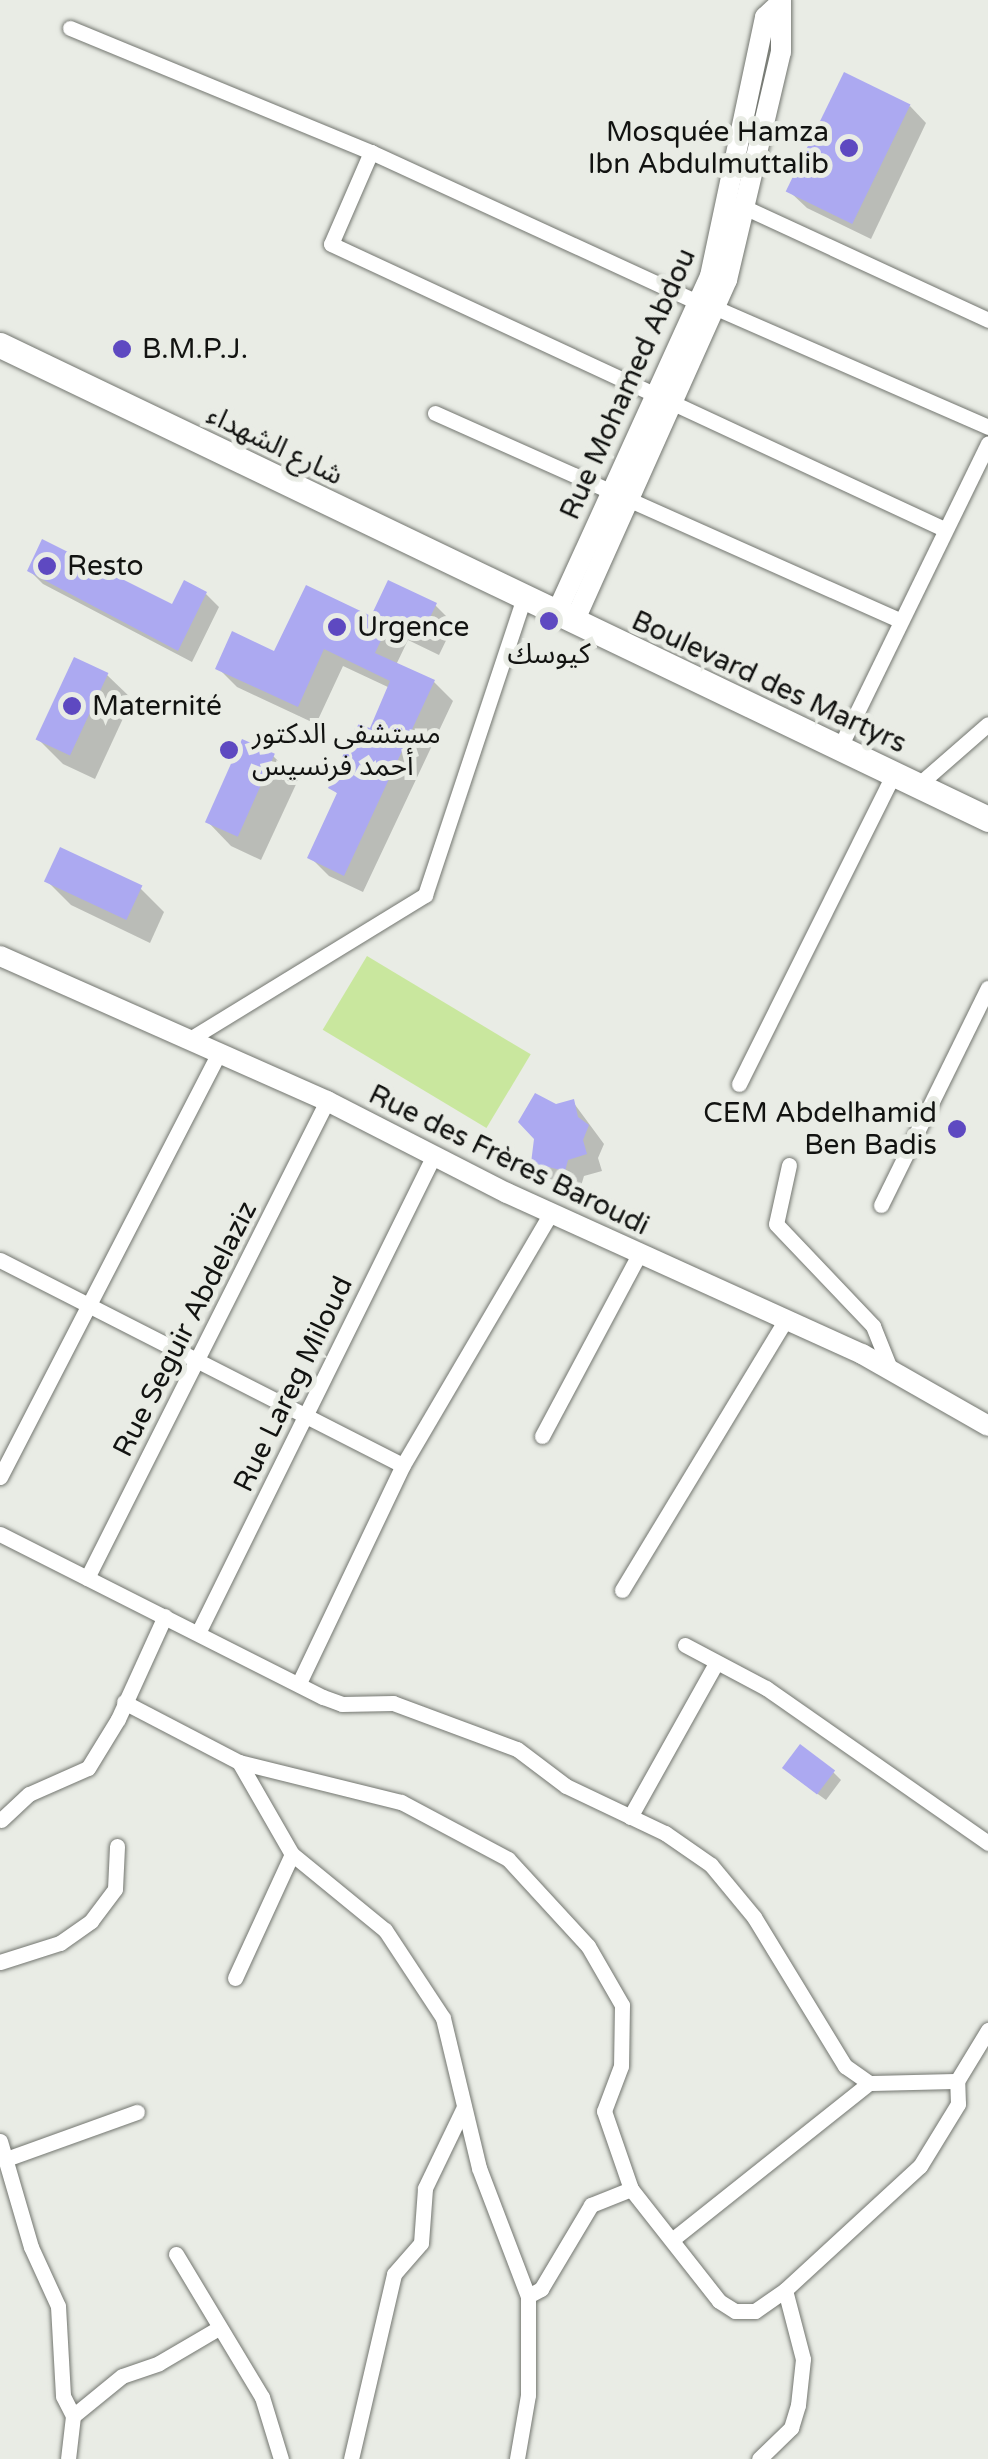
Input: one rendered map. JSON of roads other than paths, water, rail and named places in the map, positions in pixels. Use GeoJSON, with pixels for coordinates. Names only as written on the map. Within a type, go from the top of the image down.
{"type":"FeatureCollection","features":[{"type":"Feature","properties":{"kind":"main road","name":"شارع الشهداء"},"geometry":{"type":"LineString","coordinates":[[0,345],[524,598]]}},
{"type":"Feature","properties":{"kind":"main road","name":"Boulevard des Martyrs"},"geometry":{"type":"LineString","coordinates":[[524,598],[988,819]]}},
{"type":"Feature","properties":{"kind":"street","name":"Rue Mohamed Abdou"},"geometry":{"type":"LineString","coordinates":[[565,618],[666,401],[746,208],[782,52],[780,1]]}},
{"type":"Feature","properties":{"kind":"street","name":"Rue Mohamed Abdou"},"geometry":{"type":"LineString","coordinates":[[707,306],[765,17],[780,1]]}},
{"type":"Feature","properties":{"kind":"street"},"geometry":{"type":"LineString","coordinates":[[70,28],[370,152],[707,306],[988,427]]}},
{"type":"Feature","properties":{"kind":"street"},"geometry":{"type":"LineString","coordinates":[[370,152],[332,244],[942,528]]}},
{"type":"Feature","properties":{"kind":"street"},"geometry":{"type":"LineString","coordinates":[[746,208],[988,320]]}},
{"type":"Feature","properties":{"kind":"street"},"geometry":{"type":"LineString","coordinates":[[435,413],[898,620]]}},
{"type":"Feature","properties":{"kind":"street"},"geometry":{"type":"LineString","coordinates":[[839,749],[942,528],[988,443]]}},
{"type":"Feature","properties":{"kind":"street"},"geometry":{"type":"LineString","coordinates":[[190,1040],[424,895],[524,598]]}},
{"type":"Feature","properties":{"kind":"street"},"geometry":{"type":"LineString","coordinates":[[917,786],[988,724]]}},
{"type":"Feature","properties":{"kind":"street"},"geometry":{"type":"LineString","coordinates":[[739,1084],[893,774]]}},
{"type":"Feature","properties":{"kind":"street","name":"Rue des Frères Baroudi"},"geometry":{"type":"LineString","coordinates":[[0,956],[327,1101],[434,1158],[786,1321],[988,1426]]}},
{"type":"Feature","properties":{"kind":"street"},"geometry":{"type":"LineString","coordinates":[[881,1204],[988,988]]}},
{"type":"Feature","properties":{"kind":"street"},"geometry":{"type":"LineString","coordinates":[[0,1477],[90,1310],[219,1052]]}},
{"type":"Feature","properties":{"kind":"street","name":"Rue Seguir Abdelaziz"},"geometry":{"type":"LineString","coordinates":[[87,1578],[327,1101]]}},
{"type":"Feature","properties":{"kind":"street","name":"Rue Lareg Miloud"},"geometry":{"type":"LineString","coordinates":[[198,1632],[434,1158]]}},
{"type":"Feature","properties":{"kind":"street"},"geometry":{"type":"LineString","coordinates":[[789,1165],[776,1224],[873,1326],[892,1374]]}},
{"type":"Feature","properties":{"kind":"street"},"geometry":{"type":"LineString","coordinates":[[300,1684],[403,1465],[550,1213]]}},
{"type":"Feature","properties":{"kind":"street"},"geometry":{"type":"LineString","coordinates":[[542,1436],[640,1254]]}},
{"type":"Feature","properties":{"kind":"street"},"geometry":{"type":"LineString","coordinates":[[0,1260],[68,1291],[90,1310],[196,1365],[403,1465]]}},
{"type":"Feature","properties":{"kind":"street"},"geometry":{"type":"LineString","coordinates":[[622,1590],[786,1321]]}},
{"type":"Feature","properties":{"kind":"street"},"geometry":{"type":"LineString","coordinates":[[0,1534],[342,1704],[393,1703],[517,1749],[566,1786],[630,1816],[711,1865],[754,1917],[845,2066],[869,2083],[956,2081]]}},
{"type":"Feature","properties":{"kind":"street"},"geometry":{"type":"LineString","coordinates":[[1,1820],[29,1794],[88,1768],[165,1616]]}},
{"type":"Feature","properties":{"kind":"street"},"geometry":{"type":"LineString","coordinates":[[685,1645],[766,1688],[988,1844]]}},
{"type":"Feature","properties":{"kind":"street"},"geometry":{"type":"LineString","coordinates":[[630,1816],[716,1663]]}},
{"type":"Feature","properties":{"kind":"street"},"geometry":{"type":"LineString","coordinates":[[124,1702],[238,1762],[402,1802],[508,1858],[588,1946],[622,2005],[621,2066],[604,2111],[631,2189],[718,2300],[735,2311],[755,2311],[786,2290],[920,2166],[958,2104],[956,2081],[988,2030]]}},
{"type":"Feature","properties":{"kind":"street"},"geometry":{"type":"LineString","coordinates":[[238,1762],[292,1854],[385,1930],[443,2018],[463,2108],[512,2267],[528,2296],[528,2395],[517,2459]]}},
{"type":"Feature","properties":{"kind":"street"},"geometry":{"type":"LineString","coordinates":[[0,1962],[60,1942],[91,1921],[116,1889],[117,1846]]}},
{"type":"Feature","properties":{"kind":"street"},"geometry":{"type":"LineString","coordinates":[[235,1978],[292,1854]]}},
{"type":"Feature","properties":{"kind":"street"},"geometry":{"type":"LineString","coordinates":[[673,2240],[869,2083]]}},
{"type":"Feature","properties":{"kind":"street"},"geometry":{"type":"LineString","coordinates":[[350,2459],[394,2274],[421,2243],[425,2188],[463,2108]]}},
{"type":"Feature","properties":{"kind":"street"},"geometry":{"type":"LineString","coordinates":[[9,2158],[137,2112]]}},
{"type":"Feature","properties":{"kind":"street"},"geometry":{"type":"LineString","coordinates":[[0,2141],[9,2158],[30,2247],[58,2306],[63,2396],[73,2416],[68,2459]]}},
{"type":"Feature","properties":{"kind":"street"},"geometry":{"type":"LineString","coordinates":[[528,2296],[541,2289],[591,2205],[631,2189]]}},
{"type":"Feature","properties":{"kind":"street"},"geometry":{"type":"LineString","coordinates":[[176,2254],[217,2329],[262,2397],[281,2459]]}},
{"type":"Feature","properties":{"kind":"street"},"geometry":{"type":"LineString","coordinates":[[759,2459],[790,2428],[798,2405],[803,2359],[786,2290]]}},
{"type":"Feature","properties":{"kind":"street"},"geometry":{"type":"LineString","coordinates":[[73,2416],[122,2376],[159,2363],[217,2329]]}},
{"type":"Feature","properties":{"kind":"place","name":"Mosquée Hamza Ibn Abdulmuttalib"},"geometry":{"type":"Point","coordinates":[849,148]}},
{"type":"Feature","properties":{"kind":"place","name":"B.M.P.J."},"geometry":{"type":"Point","coordinates":[122,349]}},
{"type":"Feature","properties":{"kind":"place","name":"Resto"},"geometry":{"type":"Point","coordinates":[47,566]}},
{"type":"Feature","properties":{"kind":"place","name":"كيوسك"},"geometry":{"type":"Point","coordinates":[549,621]}},
{"type":"Feature","properties":{"kind":"place","name":"Urgence"},"geometry":{"type":"Point","coordinates":[337,627]}},
{"type":"Feature","properties":{"kind":"place","name":"Maternité"},"geometry":{"type":"Point","coordinates":[72,706]}},
{"type":"Feature","properties":{"kind":"place","name":"مستشفى الدكتور أحمد فرنسيس"},"geometry":{"type":"Point","coordinates":[229,750]}},
{"type":"Feature","properties":{"kind":"place","name":"CEM Abdelhamid Ben Badis"},"geometry":{"type":"Point","coordinates":[957,1129]}}]}
